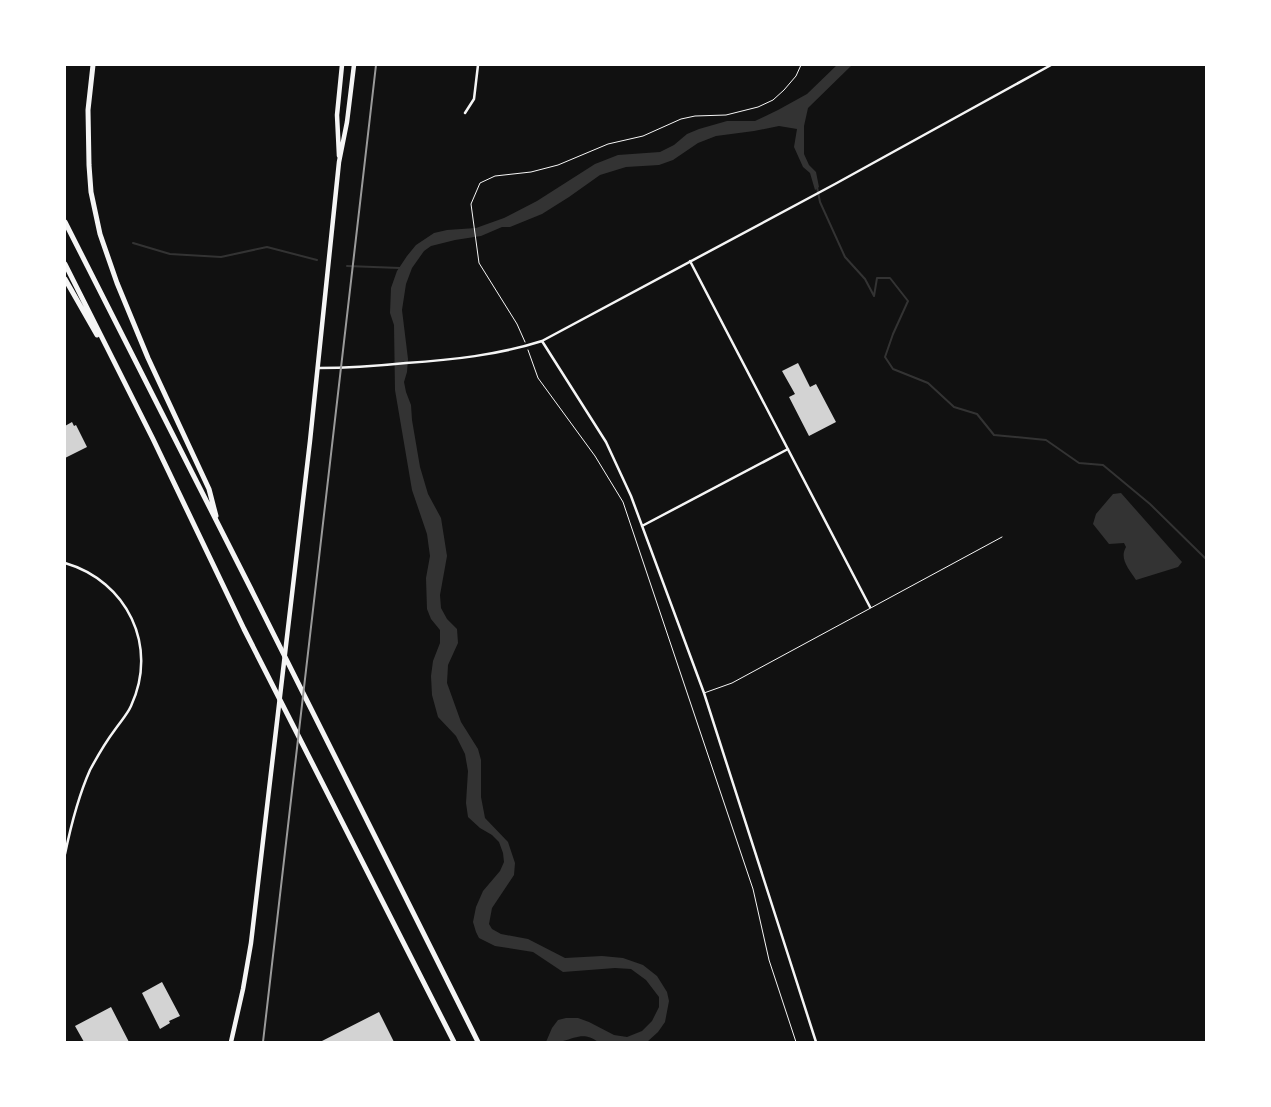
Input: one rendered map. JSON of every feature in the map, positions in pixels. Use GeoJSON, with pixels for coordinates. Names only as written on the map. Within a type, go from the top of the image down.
{"type":"FeatureCollection","features":[{"type":"Feature","properties":{"kind":"highway"},"geometry":{"type":"LineString","coordinates":[[93,65],[88,135],[91,192],[96,219],[117,283],[148,358],[209,489],[218,526]]}},
{"type":"Feature","properties":{"kind":"highway"},"geometry":{"type":"LineString","coordinates":[[65,222],[478,1042]]}},
{"type":"Feature","properties":{"kind":"highway"},"geometry":{"type":"LineString","coordinates":[[65,264],[244,629],[453,1041]]}},
{"type":"Feature","properties":{"kind":"highway"},"geometry":{"type":"LineString","coordinates":[[65,279],[116,366]]}},
{"type":"Feature","properties":{"kind":"main road"},"geometry":{"type":"LineString","coordinates":[[339,162],[336,115],[342,65]]}},
{"type":"Feature","properties":{"kind":"main road"},"geometry":{"type":"LineString","coordinates":[[231,1042],[251,943],[284,678],[339,162],[347,122],[354,65]]}},
{"type":"Feature","properties":{"kind":"street"},"geometry":{"type":"LineString","coordinates":[[465,113],[474,99],[478,65]]}},
{"type":"Feature","properties":{"kind":"street"},"geometry":{"type":"LineString","coordinates":[[318,368],[381,366],[484,355],[542,341],[835,184],[1050,65]]}},
{"type":"Feature","properties":{"kind":"street"},"geometry":{"type":"LineString","coordinates":[[690,261],[870,607]]}},
{"type":"Feature","properties":{"kind":"street"},"geometry":{"type":"LineString","coordinates":[[542,341],[606,442],[631,496],[704,693],[816,1042]]}},
{"type":"Feature","properties":{"kind":"street"},"geometry":{"type":"LineString","coordinates":[[642,526],[788,450]]}},
{"type":"Feature","properties":{"kind":"street"},"geometry":{"type":"LineString","coordinates":[[65,563],[100,579],[120,599],[133,621],[139,639],[141,655],[136,693],[126,715],[104,746],[84,784],[77,803],[65,854]]}},
{"type":"Feature","properties":{"kind":"lane"},"geometry":{"type":"LineString","coordinates":[[704,693],[732,683],[1002,537]]}},
{"type":"Feature","properties":{"kind":"path"},"geometry":{"type":"LineString","coordinates":[[796,1042],[769,960],[753,889],[623,502],[595,456],[538,378],[517,324],[479,263],[471,204],[480,183],[495,176],[531,172],[558,165],[608,144],[643,136],[681,119],[695,116],[726,115],[758,107],[772,100],[784,90],[796,76],[801,65]]}},
{"type":"Feature","properties":{"kind":"shaded area"},"geometry":{"type":"Polygon","coordinates":[[[837,65],[852,65],[808,108],[804,126],[804,154],[809,165],[816,172],[819,187],[815,190],[810,173],[803,167],[794,147],[797,129],[779,126],[716,136],[698,143],[673,160],[659,165],[626,167],[600,175],[542,214],[510,227],[502,227],[481,236],[431,246],[424,251],[412,268],[406,284],[402,310],[408,359],[404,382],[411,405],[420,467],[428,494],[441,518],[447,556],[440,595],[441,608],[447,619],[457,629],[458,643],[448,665],[447,683],[461,722],[478,749],[481,760],[481,797],[485,818],[508,842],[515,863],[514,875],[492,908],[489,924],[492,929],[501,934],[528,939],[565,958],[602,956],[623,958],[643,965],[657,976],[667,992],[669,1001],[665,1022],[647,1042],[598,1042],[585,1036],[559,1042],[546,1042],[558,1020],[566,1018],[578,1018],[614,1035],[627,1037],[642,1031],[652,1021],[659,1007],[659,997],[646,980],[631,969],[615,968],[563,972],[533,952],[495,946],[479,938],[476,932],[473,922],[476,907],[483,891],[500,871],[504,862],[503,853],[499,842],[468,817],[466,803],[468,771],[465,754],[456,736],[438,717],[432,695],[431,676],[433,661],[440,643],[440,630],[431,619],[427,609],[426,578],[430,556],[427,534],[412,490],[395,390],[394,325],[390,313],[391,288],[397,271],[407,256],[416,245],[434,233],[476,228],[504,218],[537,201],[595,164],[618,155],[660,152],[674,145],[687,134],[699,129],[727,121],[755,121],[807,94],[837,65]]]}},
{"type":"Feature","properties":{"kind":"shaded area"},"geometry":{"type":"Polygon","coordinates":[[[1121,493],[1182,562],[1178,567],[1136,580],[1124,560],[1126,547],[1124,543],[1109,544],[1093,524],[1096,514],[1113,494],[1121,493]]]}},
{"type":"Feature","properties":{"kind":"building"},"geometry":{"type":"Polygon","coordinates":[[[798,363],[810,387],[816,384],[836,422],[809,436],[789,397],[795,394],[782,371],[798,363]]]}},
{"type":"Feature","properties":{"kind":"building"},"geometry":{"type":"Polygon","coordinates":[[[72,422],[74,426],[76,425],[87,447],[65,458],[65,426],[72,422]]]}},
{"type":"Feature","properties":{"kind":"building"},"geometry":{"type":"Polygon","coordinates":[[[162,982],[180,1016],[169,1021],[170,1023],[160,1029],[142,993],[162,982]]]}},
{"type":"Feature","properties":{"kind":"building"},"geometry":{"type":"Polygon","coordinates":[[[111,1007],[129,1042],[84,1042],[75,1026],[111,1007]]]}},
{"type":"Feature","properties":{"kind":"building"},"geometry":{"type":"Polygon","coordinates":[[[379,1012],[394,1042],[320,1042],[379,1012]]]}},
{"type":"Feature","properties":{"kind":"waterway"},"geometry":{"type":"LineString","coordinates":[[817,187],[820,202],[845,257],[865,279],[874,296],[877,278],[890,278],[908,301],[885,357],[893,369],[928,383],[954,407],[977,414],[994,435],[1046,440],[1079,463],[1103,465],[1150,504],[1206,559]]}},
{"type":"Feature","properties":{"kind":"waterway"},"geometry":{"type":"LineString","coordinates":[[133,243],[170,254],[221,257],[267,247],[317,260]]}},
{"type":"Feature","properties":{"kind":"waterway"},"geometry":{"type":"LineString","coordinates":[[347,266],[400,268]]}},
{"type":"Feature","properties":{"kind":"railway"},"geometry":{"type":"LineString","coordinates":[[263,1042],[376,65]]}}]}
